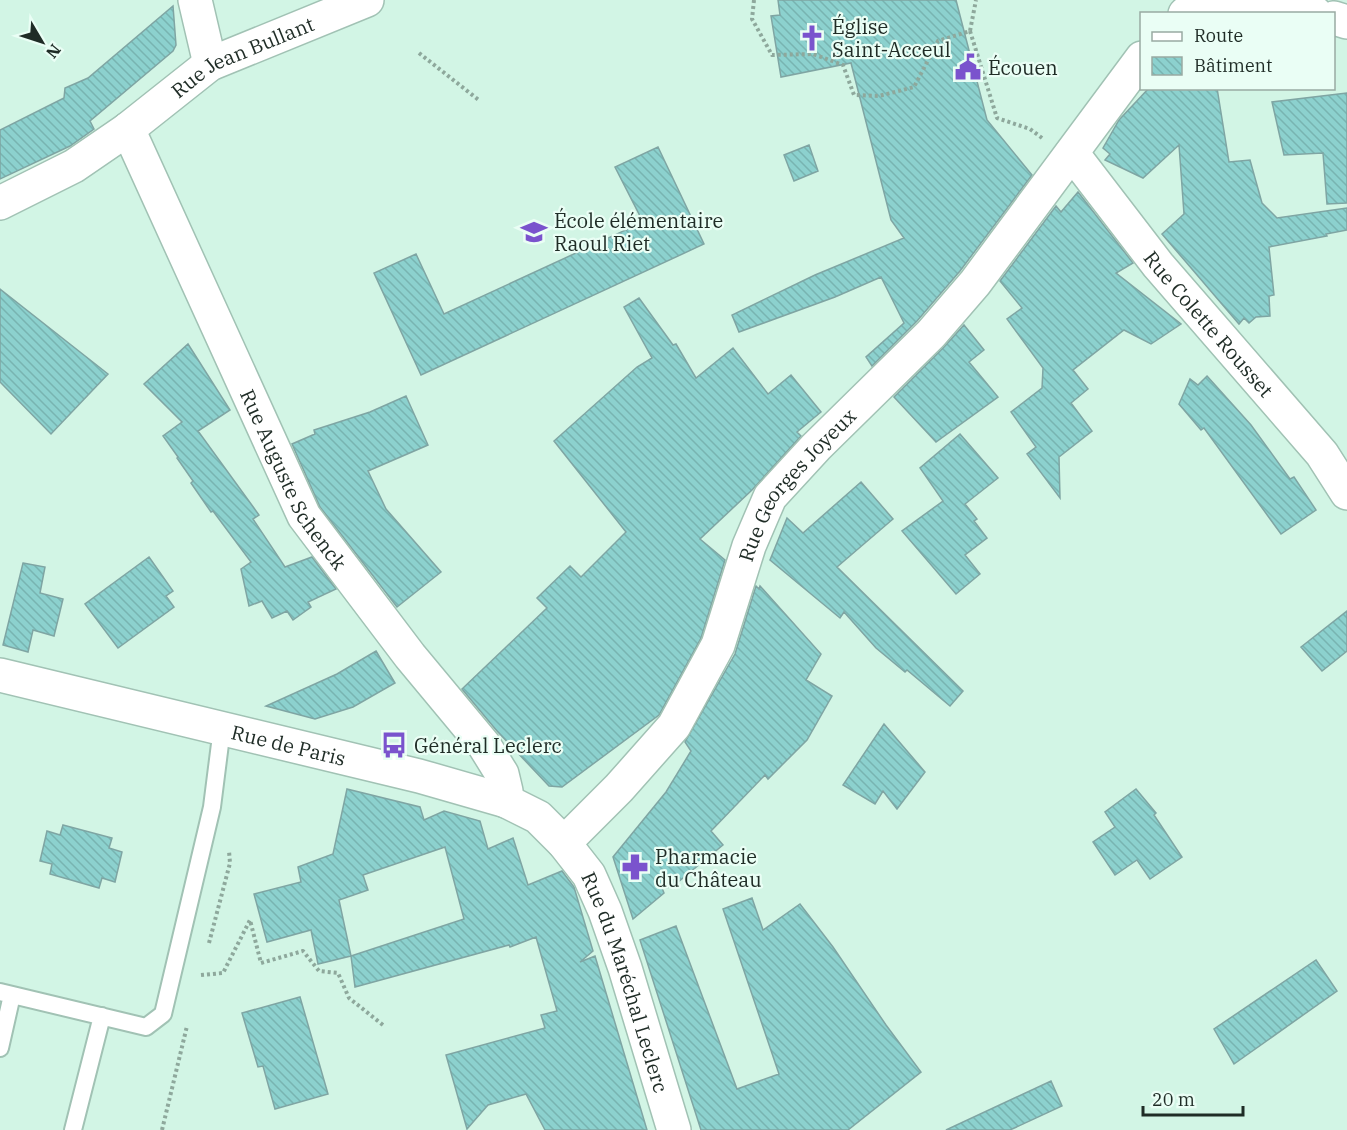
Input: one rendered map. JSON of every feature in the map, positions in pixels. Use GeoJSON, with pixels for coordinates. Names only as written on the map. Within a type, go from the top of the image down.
{"type":"FeatureCollection","features":[{"type":"Feature","properties":{"kind":"main road"},"geometry":{"type":"LineString","coordinates":[[195,0],[210,64]]}},
{"type":"Feature","properties":{"kind":"main road","name":"Rue Jean Bullant"},"geometry":{"type":"LineString","coordinates":[[0,203],[74,166],[128,129],[210,64],[367,0]]}},
{"type":"Feature","properties":{"kind":"main road"},"geometry":{"type":"LineString","coordinates":[[1195,5],[1272,1],[1309,12]]}},
{"type":"Feature","properties":{"kind":"main road","name":"Rue Georges Joyeux"},"geometry":{"type":"LineString","coordinates":[[564,843],[619,788],[674,726],[718,645],[749,546],[770,497],[816,447],[931,334],[975,283],[1140,61]]}},
{"type":"Feature","properties":{"kind":"main road","name":"Rue Auguste Schenck"},"geometry":{"type":"LineString","coordinates":[[128,129],[304,516],[410,656],[484,745],[502,774],[506,801]]}},
{"type":"Feature","properties":{"kind":"main road","name":"Rue Colette Rousset"},"geometry":{"type":"LineString","coordinates":[[1072,153],[1158,265],[1322,454],[1347,493]]}},
{"type":"Feature","properties":{"kind":"main road","name":"Rue de Paris"},"geometry":{"type":"LineString","coordinates":[[0,675],[419,776],[506,801],[538,817],[564,843]]}},
{"type":"Feature","properties":{"kind":"main road","name":"Rue du Maréchal Leclerc"},"geometry":{"type":"LineString","coordinates":[[564,843],[589,876],[605,911],[625,968],[674,1130]]}},
{"type":"Feature","properties":{"kind":"lane"},"geometry":{"type":"LineString","coordinates":[[0,1047],[6,994],[146,1027],[163,1014],[212,807],[222,728]]}},
{"type":"Feature","properties":{"kind":"lane"},"geometry":{"type":"LineString","coordinates":[[73,1130],[102,1016]]}},
{"type":"Feature","properties":{"kind":"path"},"geometry":{"type":"LineString","coordinates":[[754,0],[752,19],[772,55],[813,54],[843,65],[854,95],[879,96],[914,87],[939,41],[970,31]]}},
{"type":"Feature","properties":{"kind":"path"},"geometry":{"type":"LineString","coordinates":[[976,0],[970,31],[996,118],[1030,129],[1054,147],[1072,153]]}},
{"type":"Feature","properties":{"kind":"path"},"geometry":{"type":"LineString","coordinates":[[419,53],[480,101]]}},
{"type":"Feature","properties":{"kind":"path"},"geometry":{"type":"LineString","coordinates":[[201,975],[223,973],[250,920],[261,963],[303,951],[319,971],[338,973],[349,998],[383,1025]]}},
{"type":"Feature","properties":{"kind":"building"},"geometry":{"type":"Polygon","coordinates":[[[778,0],[956,0],[987,120],[1032,175],[960,271],[917,321],[872,366],[866,357],[904,323],[881,277],[835,297],[739,332],[732,315],[815,275],[904,238],[891,220],[851,63],[781,77],[771,16],[780,15],[778,0]]]}},
{"type":"Feature","properties":{"kind":"building"},"geometry":{"type":"Polygon","coordinates":[[[173,6],[176,45],[173,51],[90,121],[94,129],[70,146],[0,179],[0,130],[64,98],[65,88],[88,78],[173,6]]]}},
{"type":"Feature","properties":{"kind":"building"},"geometry":{"type":"Polygon","coordinates":[[[1147,90],[1217,90],[1229,162],[1250,160],[1262,203],[1277,218],[1347,208],[1347,230],[1269,247],[1274,295],[1269,296],[1270,316],[1256,317],[1249,323],[1244,318],[1239,324],[1162,234],[1184,214],[1179,145],[1143,178],[1105,160],[1110,154],[1103,148],[1119,120],[1147,90]]]}},
{"type":"Feature","properties":{"kind":"building"},"geometry":{"type":"Polygon","coordinates":[[[1347,93],[1347,203],[1327,204],[1323,153],[1284,155],[1272,102],[1347,93]]]}},
{"type":"Feature","properties":{"kind":"building"},"geometry":{"type":"Polygon","coordinates":[[[809,145],[818,171],[794,181],[784,155],[809,145]]]}},
{"type":"Feature","properties":{"kind":"building"},"geometry":{"type":"Polygon","coordinates":[[[658,147],[704,244],[421,375],[374,273],[416,254],[444,314],[643,222],[615,167],[658,147]]]}},
{"type":"Feature","properties":{"kind":"building"},"geometry":{"type":"Polygon","coordinates":[[[1078,192],[1133,263],[1116,273],[1181,324],[1151,344],[1124,330],[1073,370],[1088,389],[1071,403],[1092,431],[1059,457],[1060,498],[1027,454],[1036,447],[1011,412],[1042,388],[1043,368],[1007,319],[1022,308],[1000,281],[1056,206],[1061,212],[1078,192]]]}},
{"type":"Feature","properties":{"kind":"building"},"geometry":{"type":"Polygon","coordinates":[[[0,289],[108,374],[51,434],[0,382],[0,289]]]}},
{"type":"Feature","properties":{"kind":"building"},"geometry":{"type":"Polygon","coordinates":[[[639,298],[673,345],[676,344],[696,378],[733,348],[768,394],[791,375],[821,412],[797,432],[801,436],[752,490],[700,539],[725,560],[701,638],[659,715],[562,787],[549,786],[497,731],[462,689],[547,608],[537,598],[570,566],[581,577],[626,532],[554,441],[637,367],[652,358],[624,307],[639,298]]]}},
{"type":"Feature","properties":{"kind":"building"},"geometry":{"type":"Polygon","coordinates":[[[964,325],[984,350],[969,362],[998,397],[936,442],[894,397],[964,325]]]}},
{"type":"Feature","properties":{"kind":"building"},"geometry":{"type":"Polygon","coordinates":[[[188,344],[230,410],[198,431],[259,515],[253,519],[285,567],[312,557],[336,589],[308,602],[311,607],[293,620],[287,611],[272,618],[262,601],[249,606],[241,569],[251,562],[213,511],[211,512],[163,436],[182,422],[144,384],[188,344]]]}},
{"type":"Feature","properties":{"kind":"building"},"geometry":{"type":"Polygon","coordinates":[[[1207,376],[1251,425],[1290,479],[1294,477],[1316,510],[1281,534],[1204,428],[1201,430],[1179,404],[1190,379],[1198,385],[1207,376]]]}},
{"type":"Feature","properties":{"kind":"building"},"geometry":{"type":"Polygon","coordinates":[[[406,396],[428,445],[368,471],[386,509],[441,572],[397,607],[320,507],[292,444],[315,434],[314,430],[370,412],[406,396]]]}},
{"type":"Feature","properties":{"kind":"building"},"geometry":{"type":"Polygon","coordinates":[[[960,434],[998,478],[965,504],[977,519],[974,521],[987,538],[965,555],[980,574],[956,594],[902,531],[943,501],[920,468],[960,434]]]}},
{"type":"Feature","properties":{"kind":"building"},"geometry":{"type":"Polygon","coordinates":[[[861,482],[893,519],[837,567],[963,691],[950,706],[907,670],[905,672],[876,648],[844,612],[840,618],[770,560],[787,518],[803,533],[861,482]]]}},
{"type":"Feature","properties":{"kind":"building"},"geometry":{"type":"Polygon","coordinates":[[[149,557],[173,591],[166,596],[174,607],[118,648],[85,604],[149,557]]]}},
{"type":"Feature","properties":{"kind":"building"},"geometry":{"type":"Polygon","coordinates":[[[23,563],[45,567],[40,593],[63,599],[54,636],[33,630],[28,652],[3,645],[23,563]]]}},
{"type":"Feature","properties":{"kind":"building"},"geometry":{"type":"Polygon","coordinates":[[[756,586],[759,589],[760,586],[821,654],[806,680],[832,696],[807,740],[768,779],[765,775],[711,831],[723,845],[672,887],[662,888],[664,893],[633,919],[613,857],[666,792],[691,751],[685,742],[735,654],[756,586]]]}},
{"type":"Feature","properties":{"kind":"building"},"geometry":{"type":"Polygon","coordinates":[[[1347,611],[1347,651],[1322,671],[1301,647],[1347,611]]]}},
{"type":"Feature","properties":{"kind":"building"},"geometry":{"type":"Polygon","coordinates":[[[376,651],[395,683],[353,707],[315,719],[266,706],[337,674],[376,651]]]}},
{"type":"Feature","properties":{"kind":"building"},"geometry":{"type":"Polygon","coordinates":[[[884,724],[925,772],[897,809],[883,791],[875,804],[843,785],[884,724]]]}},
{"type":"Feature","properties":{"kind":"building"},"geometry":{"type":"Polygon","coordinates":[[[347,789],[420,807],[424,820],[444,811],[480,821],[488,849],[513,838],[528,885],[562,871],[574,887],[593,951],[580,962],[595,956],[647,1130],[545,1130],[526,1094],[488,1105],[467,1129],[446,1055],[545,1028],[541,1015],[557,1011],[536,937],[510,947],[509,945],[355,987],[351,956],[318,964],[311,930],[267,942],[254,894],[301,882],[298,867],[333,854],[347,789]],[[445,847],[363,875],[368,890],[339,900],[351,956],[464,919],[445,847]]]}},
{"type":"Feature","properties":{"kind":"building"},"geometry":{"type":"Polygon","coordinates":[[[1136,789],[1156,813],[1154,815],[1182,857],[1150,879],[1137,860],[1115,875],[1093,842],[1115,827],[1105,812],[1136,789]]]}},
{"type":"Feature","properties":{"kind":"building"},"geometry":{"type":"Polygon","coordinates":[[[63,825],[112,838],[109,848],[122,852],[115,882],[102,878],[99,888],[50,874],[52,864],[40,861],[47,831],[60,835],[63,825]]]}},
{"type":"Feature","properties":{"kind":"building"},"geometry":{"type":"Polygon","coordinates":[[[752,898],[763,930],[800,904],[921,1072],[848,1130],[701,1130],[640,940],[676,926],[737,1089],[779,1074],[723,909],[752,898]]]}},
{"type":"Feature","properties":{"kind":"building"},"geometry":{"type":"Polygon","coordinates":[[[1316,960],[1337,991],[1234,1064],[1214,1029],[1316,960]]]}},
{"type":"Feature","properties":{"kind":"building"},"geometry":{"type":"Polygon","coordinates":[[[300,997],[328,1094],[275,1109],[263,1066],[258,1067],[242,1013],[300,997]]]}},
{"type":"Feature","properties":{"kind":"building"},"geometry":{"type":"Polygon","coordinates":[[[1051,1081],[1062,1106],[1010,1130],[946,1130],[1051,1081]]]}},
{"type":"Feature","properties":{"kind":"place","name":"Église Saint-Acceul"},"geometry":{"type":"Point","coordinates":[812,38]}},
{"type":"Feature","properties":{"kind":"place","name":"Écouen"},"geometry":{"type":"Point","coordinates":[968,67]}},
{"type":"Feature","properties":{"kind":"place","name":"École élémentaire Raoul Riet"},"geometry":{"type":"Point","coordinates":[534,232]}},
{"type":"Feature","properties":{"kind":"place","name":"Général Leclerc"},"geometry":{"type":"Point","coordinates":[394,745]}},
{"type":"Feature","properties":{"kind":"place","name":"Pharmacie du Château"},"geometry":{"type":"Point","coordinates":[635,867]}}]}
